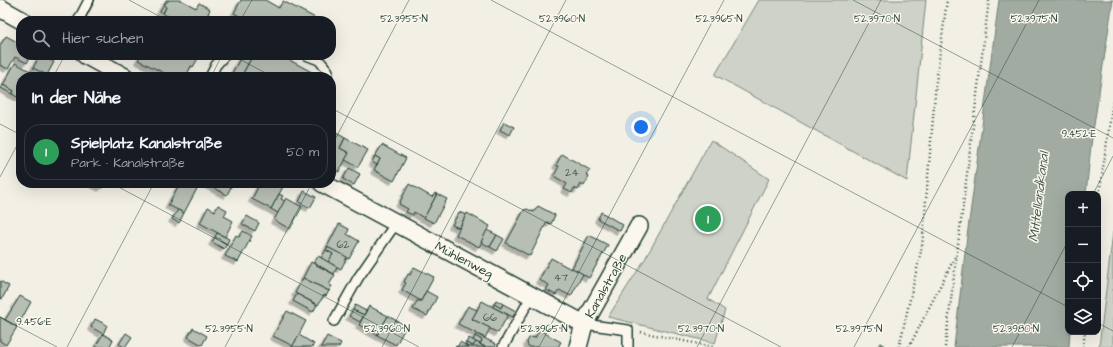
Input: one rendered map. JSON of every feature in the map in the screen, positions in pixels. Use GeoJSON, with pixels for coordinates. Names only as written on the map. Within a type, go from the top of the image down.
{"type":"FeatureCollection","features":[{"type":"Feature","properties":{"kind":"street"},"geometry":{"type":"LineString","coordinates":[[0,8],[16,17]]}},
{"type":"Feature","properties":{"kind":"street"},"geometry":{"type":"LineString","coordinates":[[94,60],[116,72]]}},
{"type":"Feature","properties":{"kind":"street","name":"Mühlenweg"},"geometry":{"type":"LineString","coordinates":[[331,188],[584,324]]}},
{"type":"Feature","properties":{"kind":"street","name":"Kanalstraße"},"geometry":{"type":"LineString","coordinates":[[578,347],[584,324],[639,226]]}},
{"type":"Feature","properties":{"kind":"lane"},"geometry":{"type":"LineString","coordinates":[[81,16],[89,0]]}},
{"type":"Feature","properties":{"kind":"lane"},"geometry":{"type":"LineString","coordinates":[[212,72],[220,60]]}},
{"type":"Feature","properties":{"kind":"lane"},"geometry":{"type":"LineString","coordinates":[[319,60],[328,72]]}},
{"type":"Feature","properties":{"kind":"lane"},"geometry":{"type":"LineString","coordinates":[[334,322],[358,278],[396,223]]}},
{"type":"Feature","properties":{"kind":"lane"},"geometry":{"type":"LineString","coordinates":[[503,347],[532,297]]}},
{"type":"Feature","properties":{"kind":"lane"},"geometry":{"type":"LineString","coordinates":[[584,324],[628,330],[628,347]]}},
{"type":"Feature","properties":{"kind":"path"},"geometry":{"type":"LineString","coordinates":[[899,347],[922,247],[929,147],[947,0]]}},
{"type":"Feature","properties":{"kind":"path"},"geometry":{"type":"LineString","coordinates":[[945,347],[989,0]]}},
{"type":"Feature","properties":{"kind":"path"},"geometry":{"type":"LineString","coordinates":[[1100,191],[1113,101]]}},
{"type":"Feature","properties":{"kind":"path"},"geometry":{"type":"LineString","coordinates":[[908,347],[957,252]]}},
{"type":"Feature","properties":{"kind":"path"},"geometry":{"type":"LineString","coordinates":[[628,330],[713,347]]}},
{"type":"Feature","properties":{"kind":"path"},"geometry":{"type":"LineString","coordinates":[[1083,347],[1084,335]]}},
{"type":"Feature","properties":{"kind":"shaded area"},"geometry":{"type":"Polygon","coordinates":[[[759,0],[926,0],[907,181],[715,75],[759,0]]]}},
{"type":"Feature","properties":{"kind":"shaded area"},"geometry":{"type":"Polygon","coordinates":[[[711,140],[769,179],[708,299],[725,310],[715,343],[608,317],[645,259],[711,140]]]}},
{"type":"Feature","properties":{"kind":"shaded area"},"geometry":{"type":"Polygon","coordinates":[[[1113,232],[1113,347],[1099,347],[1113,232]]]}},
{"type":"Feature","properties":{"kind":"water","name":"Mittellandkanal"},"geometry":{"type":"Polygon","coordinates":[[[999,0],[1113,0],[1091,145],[1086,191],[1065,191],[1065,335],[1070,335],[1069,347],[954,347],[966,244],[999,0]]]}},
{"type":"Feature","properties":{"kind":"building"},"geometry":{"type":"Polygon","coordinates":[[[166,0],[169,0],[164,5],[166,7],[163,13],[160,11],[166,0]]]}},
{"type":"Feature","properties":{"kind":"building"},"geometry":{"type":"Polygon","coordinates":[[[169,0],[181,0],[196,8],[199,3],[210,9],[208,14],[210,15],[168,16],[163,14],[166,7],[164,5],[169,0]]]}},
{"type":"Feature","properties":{"kind":"building"},"geometry":{"type":"Polygon","coordinates":[[[241,0],[265,0],[279,8],[283,1],[312,16],[239,16],[234,13],[241,0]]]}},
{"type":"Feature","properties":{"kind":"building"},"geometry":{"type":"Polygon","coordinates":[[[6,36],[16,41],[16,58],[8,69],[0,65],[1,44],[6,36]]]}},
{"type":"Feature","properties":{"kind":"building"},"geometry":{"type":"Polygon","coordinates":[[[21,60],[28,60],[27,63],[21,60]]]}},
{"type":"Feature","properties":{"kind":"building"},"geometry":{"type":"Polygon","coordinates":[[[37,60],[50,60],[54,62],[49,72],[41,72],[33,68],[37,60]]]}},
{"type":"Feature","properties":{"kind":"building"},"geometry":{"type":"Polygon","coordinates":[[[138,60],[197,60],[193,67],[191,66],[188,72],[162,72],[138,60]]]}},
{"type":"Feature","properties":{"kind":"building"},"geometry":{"type":"Polygon","coordinates":[[[239,60],[250,60],[244,72],[233,72],[239,60]]]}},
{"type":"Feature","properties":{"kind":"building"},"geometry":{"type":"Polygon","coordinates":[[[250,60],[289,60],[312,72],[244,72],[250,60]]]}},
{"type":"Feature","properties":{"kind":"building"},"geometry":{"type":"Polygon","coordinates":[[[15,63],[32,72],[16,72],[16,96],[12,94],[14,91],[3,85],[15,63]]]}},
{"type":"Feature","properties":{"kind":"building"},"geometry":{"type":"Polygon","coordinates":[[[3,85],[14,91],[12,94],[1,88],[3,85]]]}},
{"type":"Feature","properties":{"kind":"building"},"geometry":{"type":"Polygon","coordinates":[[[504,122],[514,127],[510,135],[500,130],[504,122]]]}},
{"type":"Feature","properties":{"kind":"building"},"geometry":{"type":"Polygon","coordinates":[[[336,133],[345,138],[340,148],[349,153],[339,172],[336,170],[336,133]]]}},
{"type":"Feature","properties":{"kind":"building"},"geometry":{"type":"Polygon","coordinates":[[[345,138],[368,150],[358,167],[345,160],[349,153],[340,148],[345,138]]]}},
{"type":"Feature","properties":{"kind":"building"},"geometry":{"type":"Polygon","coordinates":[[[382,145],[406,158],[394,181],[374,170],[380,159],[375,156],[382,145]]]}},
{"type":"Feature","properties":{"kind":"building"},"geometry":{"type":"Polygon","coordinates":[[[562,154],[590,170],[586,175],[589,177],[584,186],[581,184],[578,190],[574,188],[572,193],[564,189],[567,184],[554,176],[559,166],[556,165],[562,154]]]}},
{"type":"Feature","properties":{"kind":"building"},"geometry":{"type":"Polygon","coordinates":[[[375,156],[380,159],[377,165],[372,162],[375,156]]]}},
{"type":"Feature","properties":{"kind":"building"},"geometry":{"type":"Polygon","coordinates":[[[349,168],[360,174],[354,185],[343,179],[349,168]]]}},
{"type":"Feature","properties":{"kind":"building"},"geometry":{"type":"Polygon","coordinates":[[[409,184],[432,197],[435,193],[437,194],[424,218],[414,212],[413,215],[406,212],[408,209],[399,204],[409,184]]]}},
{"type":"Feature","properties":{"kind":"building"},"geometry":{"type":"Polygon","coordinates":[[[177,188],[197,188],[184,213],[168,205],[177,188]]]}},
{"type":"Feature","properties":{"kind":"building"},"geometry":{"type":"Polygon","coordinates":[[[214,188],[230,188],[227,195],[214,188]]]}},
{"type":"Feature","properties":{"kind":"building"},"geometry":{"type":"Polygon","coordinates":[[[258,188],[282,188],[271,209],[252,199],[258,188]]]}},
{"type":"Feature","properties":{"kind":"building"},"geometry":{"type":"Polygon","coordinates":[[[304,191],[316,197],[310,208],[299,202],[304,191]]]}},
{"type":"Feature","properties":{"kind":"building"},"geometry":{"type":"Polygon","coordinates":[[[279,194],[283,196],[281,199],[285,201],[278,213],[271,209],[279,194]]]}},
{"type":"Feature","properties":{"kind":"building"},"geometry":{"type":"Polygon","coordinates":[[[437,194],[447,199],[434,223],[424,218],[437,194]]]}},
{"type":"Feature","properties":{"kind":"building"},"geometry":{"type":"Polygon","coordinates":[[[286,198],[302,207],[290,229],[274,220],[286,198]]]}},
{"type":"Feature","properties":{"kind":"building"},"geometry":{"type":"Polygon","coordinates":[[[218,205],[227,210],[224,216],[233,221],[225,237],[200,223],[208,207],[215,211],[218,205]]]}},
{"type":"Feature","properties":{"kind":"building"},"geometry":{"type":"Polygon","coordinates":[[[538,206],[555,215],[551,224],[547,222],[530,256],[506,243],[524,210],[527,209],[534,212],[538,206]]]}},
{"type":"Feature","properties":{"kind":"building"},"geometry":{"type":"Polygon","coordinates":[[[178,210],[184,213],[179,223],[172,219],[178,210]]]}},
{"type":"Feature","properties":{"kind":"building"},"geometry":{"type":"Polygon","coordinates":[[[459,212],[466,215],[459,228],[452,225],[459,212]]]}},
{"type":"Feature","properties":{"kind":"building"},"geometry":{"type":"Polygon","coordinates":[[[601,212],[623,225],[620,231],[598,219],[601,212]]]}},
{"type":"Feature","properties":{"kind":"building"},"geometry":{"type":"Polygon","coordinates":[[[467,213],[490,226],[479,247],[456,235],[467,213]]]}},
{"type":"Feature","properties":{"kind":"building"},"geometry":{"type":"Polygon","coordinates":[[[247,216],[259,223],[255,231],[242,224],[247,216]]]}},
{"type":"Feature","properties":{"kind":"building"},"geometry":{"type":"Polygon","coordinates":[[[339,224],[349,229],[347,234],[359,241],[349,259],[327,247],[339,224]]]}},
{"type":"Feature","properties":{"kind":"building"},"geometry":{"type":"Polygon","coordinates":[[[487,230],[497,235],[490,247],[481,242],[487,230]]]}},
{"type":"Feature","properties":{"kind":"building"},"geometry":{"type":"Polygon","coordinates":[[[243,231],[252,236],[238,262],[225,256],[236,235],[239,237],[243,231]]]}},
{"type":"Feature","properties":{"kind":"building"},"geometry":{"type":"Polygon","coordinates":[[[217,233],[229,239],[227,244],[215,237],[217,233]]]}},
{"type":"Feature","properties":{"kind":"building"},"geometry":{"type":"Polygon","coordinates":[[[497,235],[504,239],[497,251],[490,247],[497,235]]]}},
{"type":"Feature","properties":{"kind":"building"},"geometry":{"type":"Polygon","coordinates":[[[589,235],[608,245],[589,278],[572,268],[589,235]]]}},
{"type":"Feature","properties":{"kind":"building"},"geometry":{"type":"Polygon","coordinates":[[[215,237],[227,244],[224,249],[212,242],[215,237]]]}},
{"type":"Feature","properties":{"kind":"building"},"geometry":{"type":"Polygon","coordinates":[[[327,247],[347,257],[341,269],[328,262],[333,254],[326,250],[327,247]]]}},
{"type":"Feature","properties":{"kind":"building"},"geometry":{"type":"Polygon","coordinates":[[[326,250],[333,254],[328,262],[321,258],[326,250]]]}},
{"type":"Feature","properties":{"kind":"building"},"geometry":{"type":"Polygon","coordinates":[[[318,256],[337,267],[334,274],[314,263],[318,256]]]}},
{"type":"Feature","properties":{"kind":"building"},"geometry":{"type":"Polygon","coordinates":[[[551,258],[583,274],[571,296],[559,290],[556,295],[546,290],[549,285],[539,280],[551,258]]]}},
{"type":"Feature","properties":{"kind":"building"},"geometry":{"type":"Polygon","coordinates":[[[311,262],[335,275],[329,285],[332,286],[329,291],[303,278],[311,262]]]}},
{"type":"Feature","properties":{"kind":"building"},"geometry":{"type":"Polygon","coordinates":[[[414,267],[434,277],[421,301],[402,290],[406,283],[404,282],[408,274],[410,275],[414,267]]]}},
{"type":"Feature","properties":{"kind":"building"},"geometry":{"type":"Polygon","coordinates":[[[303,278],[329,291],[326,296],[324,295],[318,305],[295,293],[303,278]]]}},
{"type":"Feature","properties":{"kind":"building"},"geometry":{"type":"Polygon","coordinates":[[[0,281],[9,286],[2,299],[0,298],[0,281]]]}},
{"type":"Feature","properties":{"kind":"building"},"geometry":{"type":"Polygon","coordinates":[[[426,291],[437,297],[427,316],[413,309],[417,301],[421,301],[426,291]]]}},
{"type":"Feature","properties":{"kind":"building"},"geometry":{"type":"Polygon","coordinates":[[[297,294],[317,305],[313,312],[293,301],[297,294]]]}},
{"type":"Feature","properties":{"kind":"building"},"geometry":{"type":"Polygon","coordinates":[[[20,296],[31,302],[17,327],[5,320],[20,296]]]}},
{"type":"Feature","properties":{"kind":"building"},"geometry":{"type":"Polygon","coordinates":[[[496,300],[503,304],[501,308],[494,304],[496,300]]]}},
{"type":"Feature","properties":{"kind":"building"},"geometry":{"type":"Polygon","coordinates":[[[482,301],[508,315],[498,333],[472,319],[482,301]]]}},
{"type":"Feature","properties":{"kind":"building"},"geometry":{"type":"Polygon","coordinates":[[[494,304],[501,308],[503,304],[516,311],[513,317],[493,307],[494,304]]]}},
{"type":"Feature","properties":{"kind":"building"},"geometry":{"type":"Polygon","coordinates":[[[355,305],[366,311],[364,315],[353,310],[355,305]]]}},
{"type":"Feature","properties":{"kind":"building"},"geometry":{"type":"Polygon","coordinates":[[[369,306],[388,316],[377,335],[359,325],[369,306]]]}},
{"type":"Feature","properties":{"kind":"building"},"geometry":{"type":"Polygon","coordinates":[[[468,306],[477,310],[472,319],[490,328],[485,338],[458,324],[468,306]]]}},
{"type":"Feature","properties":{"kind":"building"},"geometry":{"type":"Polygon","coordinates":[[[353,310],[364,315],[360,322],[349,316],[353,310]]]}},
{"type":"Feature","properties":{"kind":"building"},"geometry":{"type":"Polygon","coordinates":[[[287,311],[306,321],[293,346],[273,336],[287,311]]]}},
{"type":"Feature","properties":{"kind":"building"},"geometry":{"type":"Polygon","coordinates":[[[388,316],[406,326],[396,345],[377,335],[388,316]]]}},
{"type":"Feature","properties":{"kind":"building"},"geometry":{"type":"Polygon","coordinates":[[[0,317],[17,327],[6,345],[0,341],[0,317]]]}},
{"type":"Feature","properties":{"kind":"building"},"geometry":{"type":"Polygon","coordinates":[[[95,319],[107,325],[103,334],[91,327],[95,319]]]}},
{"type":"Feature","properties":{"kind":"building"},"geometry":{"type":"Polygon","coordinates":[[[193,328],[207,336],[202,345],[188,337],[193,328]]]}},
{"type":"Feature","properties":{"kind":"building"},"geometry":{"type":"Polygon","coordinates":[[[539,330],[561,342],[558,347],[528,346],[527,342],[529,338],[535,338],[539,330]]]}},
{"type":"Feature","properties":{"kind":"building"},"geometry":{"type":"Polygon","coordinates":[[[126,333],[132,337],[124,347],[119,344],[126,333]]]}},
{"type":"Feature","properties":{"kind":"building"},"geometry":{"type":"Polygon","coordinates":[[[103,334],[113,340],[109,347],[95,347],[103,334]]]}},
{"type":"Feature","properties":{"kind":"building"},"geometry":{"type":"Polygon","coordinates":[[[476,334],[496,344],[495,347],[485,347],[480,344],[482,340],[475,336],[476,334]]]}},
{"type":"Feature","properties":{"kind":"building"},"geometry":{"type":"Polygon","coordinates":[[[299,335],[314,344],[312,347],[292,347],[299,335]]]}},
{"type":"Feature","properties":{"kind":"building"},"geometry":{"type":"Polygon","coordinates":[[[327,336],[341,343],[339,347],[321,347],[327,336]]]}},
{"type":"Feature","properties":{"kind":"building"},"geometry":{"type":"Polygon","coordinates":[[[475,336],[482,340],[480,344],[473,341],[475,336]]]}},
{"type":"Feature","properties":{"kind":"building"},"geometry":{"type":"Polygon","coordinates":[[[469,338],[476,342],[473,346],[466,343],[469,338]]]}},
{"type":"Feature","properties":{"kind":"building"},"geometry":{"type":"Polygon","coordinates":[[[460,342],[469,347],[455,347],[458,346],[460,342]]]}},
{"type":"Feature","properties":{"kind":"building"},"geometry":{"type":"Polygon","coordinates":[[[476,342],[485,347],[469,347],[465,345],[466,343],[473,346],[476,342]]]}},
{"type":"Feature","properties":{"kind":"place","name":"Spielplatz Kanalstraße"},"geometry":{"type":"Point","coordinates":[708,219]}}]}
